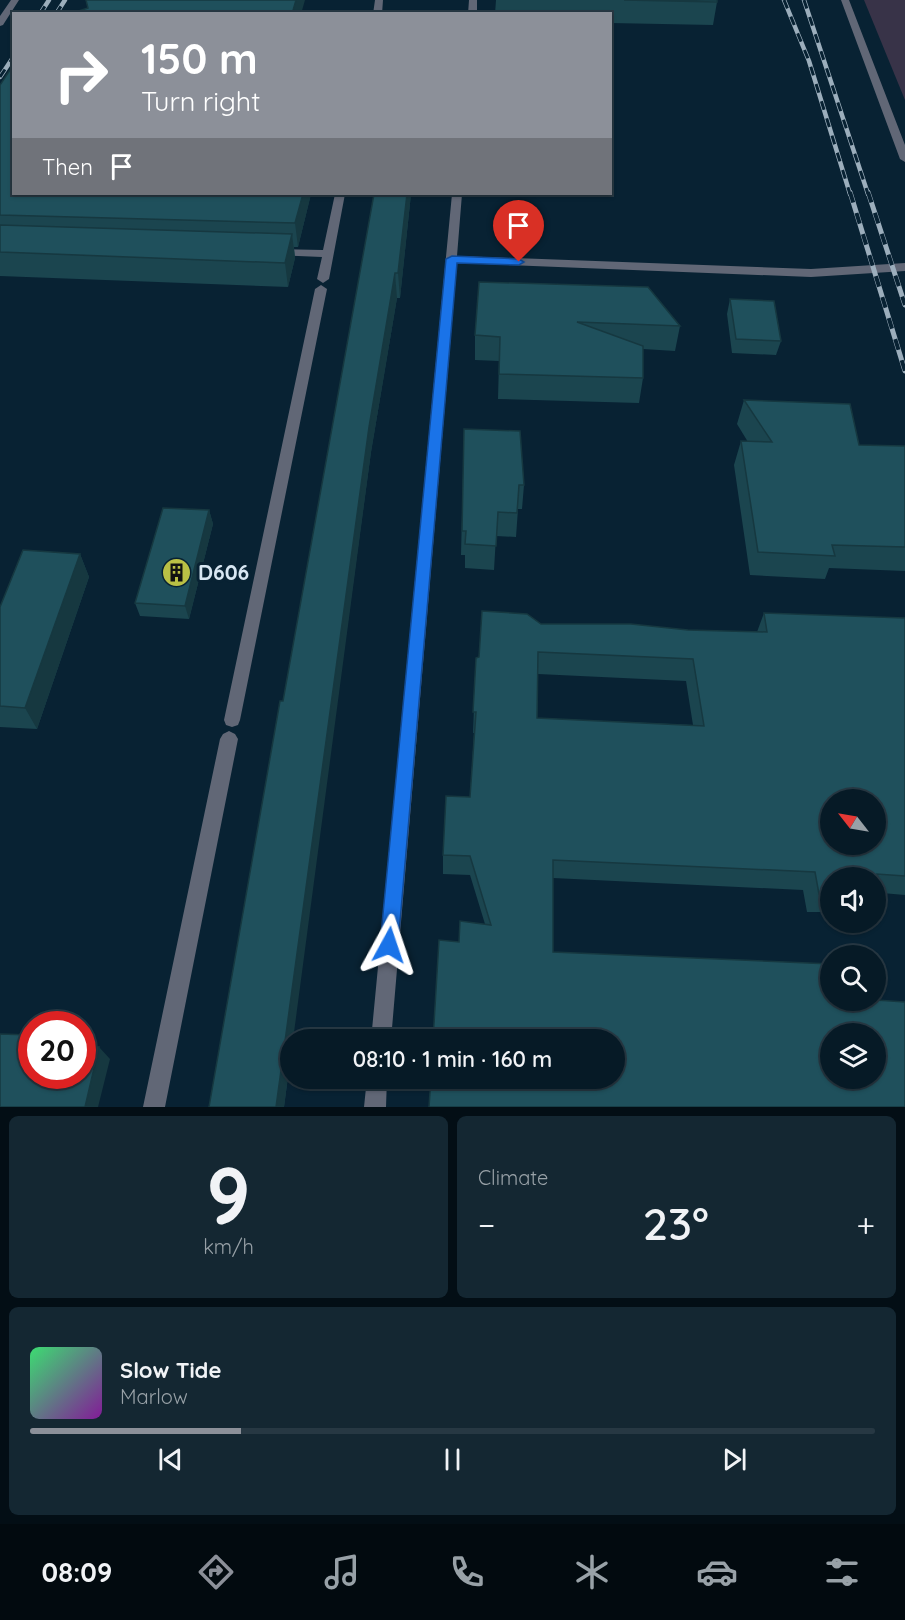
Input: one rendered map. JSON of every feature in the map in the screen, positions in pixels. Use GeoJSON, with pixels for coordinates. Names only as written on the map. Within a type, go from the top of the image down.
{"type":"FeatureCollection","features":[{"type":"Feature","properties":{"kind":"lane"},"geometry":{"type":"LineString","coordinates":[[0,23],[15,0]]}},
{"type":"Feature","properties":{"kind":"lane"},"geometry":{"type":"LineString","coordinates":[[845,0],[905,159]]}},
{"type":"Feature","properties":{"kind":"lane"},"geometry":{"type":"LineString","coordinates":[[154,1107],[340,195]]}},
{"type":"Feature","properties":{"kind":"lane"},"geometry":{"type":"LineString","coordinates":[[382,1029],[457,195]]}},
{"type":"Feature","properties":{"kind":"lane"},"geometry":{"type":"LineString","coordinates":[[258,251],[328,254]]}},
{"type":"Feature","properties":{"kind":"lane"},"geometry":{"type":"LineString","coordinates":[[452,259],[811,273],[905,267]]}},
{"type":"Feature","properties":{"kind":"lane"},"geometry":{"type":"LineString","coordinates":[[375,1107],[376,1089]]}},
{"type":"Feature","properties":{"kind":"shaded area"},"geometry":{"type":"Polygon","coordinates":[[[864,0],[905,0],[905,100],[864,0]]]}},
{"type":"Feature","properties":{"kind":"building"},"geometry":{"type":"Polygon","coordinates":[[[86,0],[296,0],[293,12],[75,12],[88,8],[86,0]]]}},
{"type":"Feature","properties":{"kind":"building"},"geometry":{"type":"Polygon","coordinates":[[[624,0],[717,0],[717,2],[624,0]]]}},
{"type":"Feature","properties":{"kind":"building"},"geometry":{"type":"Polygon","coordinates":[[[12,67],[12,195],[303,195],[295,223],[0,215],[0,85],[12,67]]]}},
{"type":"Feature","properties":{"kind":"building"},"geometry":{"type":"Polygon","coordinates":[[[374,195],[407,195],[398,273],[395,273],[369,427],[287,1029],[280,1029],[280,1078],[276,1107],[209,1107],[280,701],[283,701],[374,195]]]}},
{"type":"Feature","properties":{"kind":"building"},"geometry":{"type":"Polygon","coordinates":[[[0,225],[292,234],[285,263],[0,252],[0,225]]]}},
{"type":"Feature","properties":{"kind":"building"},"geometry":{"type":"Polygon","coordinates":[[[479,282],[648,287],[680,326],[577,322],[643,346],[643,378],[499,374],[500,337],[475,335],[479,282]]]}},
{"type":"Feature","properties":{"kind":"building"},"geometry":{"type":"Polygon","coordinates":[[[730,299],[774,301],[781,341],[736,339],[730,299]]]}},
{"type":"Feature","properties":{"kind":"building"},"geometry":{"type":"Polygon","coordinates":[[[744,400],[850,404],[859,445],[905,446],[905,547],[832,545],[835,556],[758,552],[741,441],[772,442],[744,400]]]}},
{"type":"Feature","properties":{"kind":"building"},"geometry":{"type":"Polygon","coordinates":[[[464,429],[520,431],[524,485],[519,485],[517,513],[498,512],[496,546],[465,544],[466,531],[462,531],[464,429]]]}},
{"type":"Feature","properties":{"kind":"building","name":"D606"},"geometry":{"type":"Polygon","coordinates":[[[163,508],[209,510],[185,606],[135,603],[163,508]]]}},
{"type":"Feature","properties":{"kind":"building"},"geometry":{"type":"Polygon","coordinates":[[[23,550],[80,554],[25,708],[0,706],[0,607],[23,550]]]}},
{"type":"Feature","properties":{"kind":"building"},"geometry":{"type":"Polygon","coordinates":[[[482,611],[527,614],[541,624],[631,624],[688,630],[767,632],[764,613],[905,618],[905,876],[886,875],[886,867],[820,867],[819,894],[815,872],[553,860],[553,952],[820,964],[820,1011],[886,1011],[886,1001],[905,1002],[905,1107],[429,1107],[430,1089],[625,1089],[625,1029],[434,1029],[439,940],[459,942],[460,921],[491,925],[470,856],[443,855],[446,796],[470,797],[476,712],[473,712],[476,658],[479,657],[482,611]],[[538,652],[537,718],[704,726],[693,659],[538,652]]]}},
{"type":"Feature","properties":{"kind":"building"},"geometry":{"type":"Polygon","coordinates":[[[0,1034],[18,1035],[18,1089],[89,1089],[85,1107],[0,1107],[0,1034]]]}},
{"type":"Feature","properties":{"kind":"railway"},"geometry":{"type":"LineString","coordinates":[[41,12],[49,0]]}},
{"type":"Feature","properties":{"kind":"railway"},"geometry":{"type":"LineString","coordinates":[[57,12],[65,0]]}},
{"type":"Feature","properties":{"kind":"railway"},"geometry":{"type":"LineString","coordinates":[[784,0],[809,61],[850,194]]}},
{"type":"Feature","properties":{"kind":"railway"},"geometry":{"type":"LineString","coordinates":[[804,0],[868,194]]}},
{"type":"Feature","properties":{"kind":"railway"},"geometry":{"type":"LineString","coordinates":[[0,77],[12,59]]}},
{"type":"Feature","properties":{"kind":"railway"},"geometry":{"type":"LineString","coordinates":[[850,192],[905,371]]}},
{"type":"Feature","properties":{"kind":"railway"},"geometry":{"type":"LineString","coordinates":[[868,192],[905,305]]}},
{"type":"Feature","properties":{"kind":"place","name":"D606"},"geometry":{"type":"Point","coordinates":[177,572]}},
{"type":"Feature","properties":{"kind":"route"},"geometry":{"type":"LineString","coordinates":[[389,945],[452,259],[519,262]]}}]}
